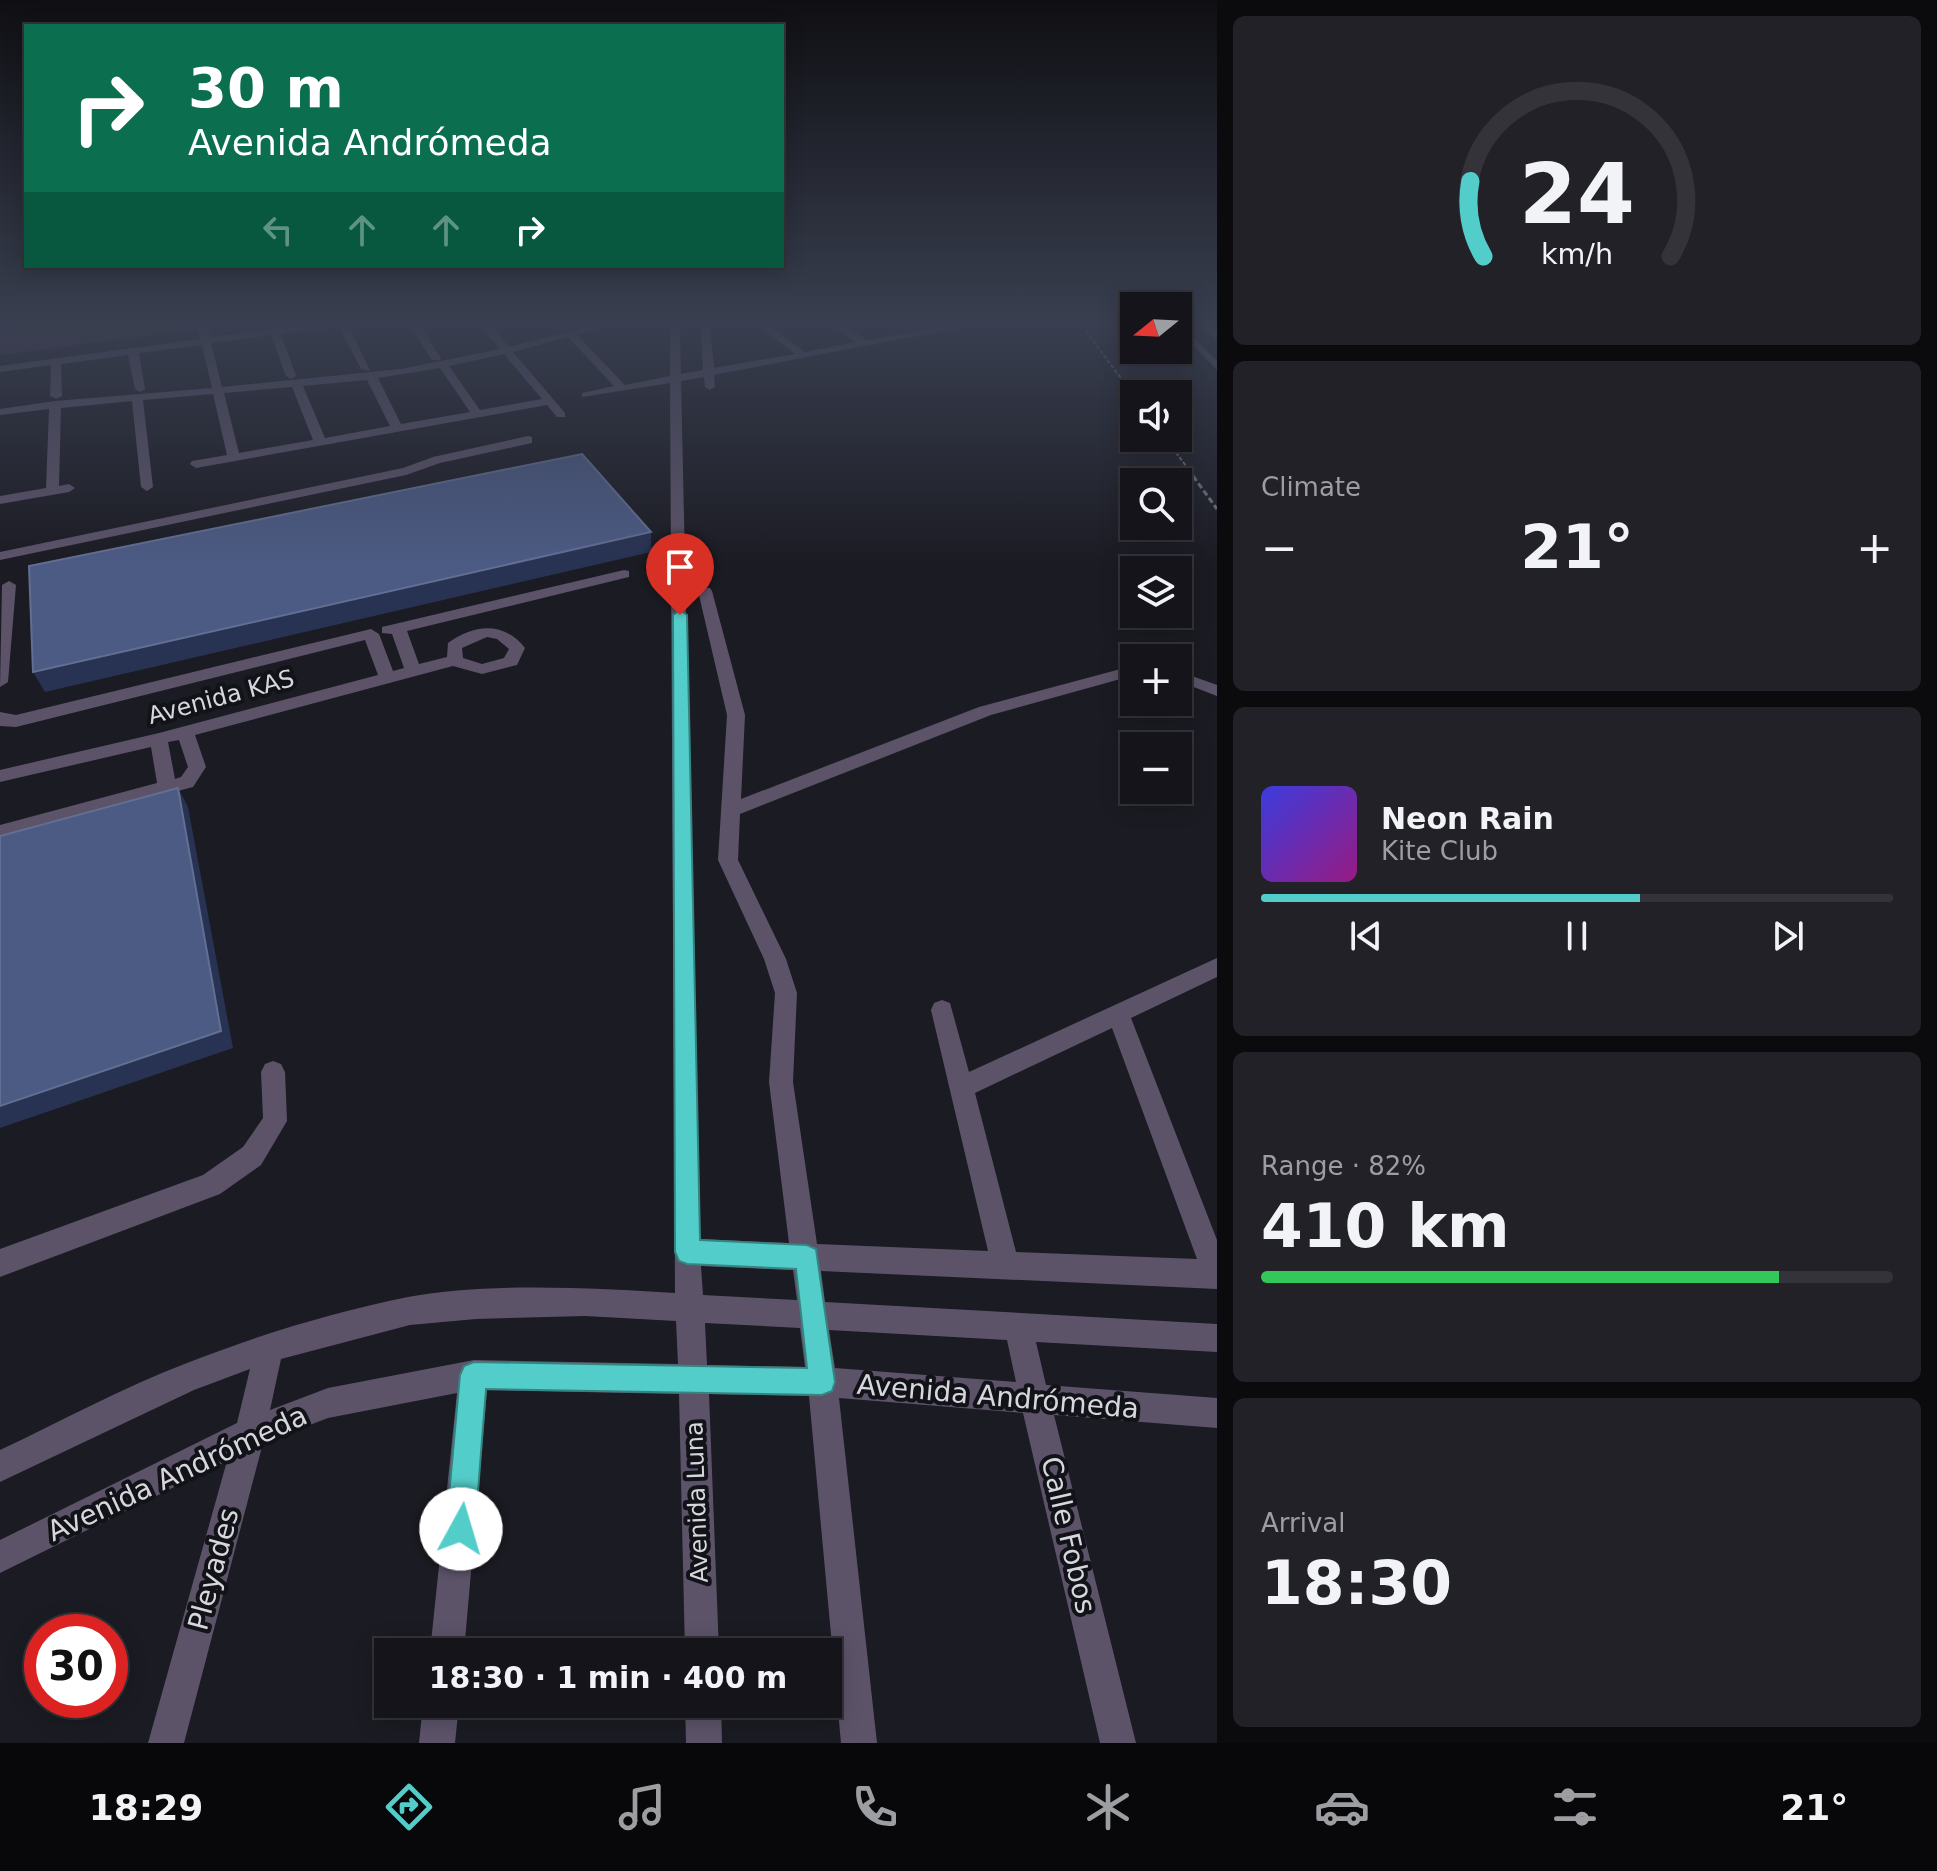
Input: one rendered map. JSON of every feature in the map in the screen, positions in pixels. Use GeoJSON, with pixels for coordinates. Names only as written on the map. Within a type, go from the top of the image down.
{"type":"FeatureCollection","features":[{"type":"Feature","properties":{"kind":"street"},"geometry":{"type":"LineString","coordinates":[[0,404],[23,402]]}},
{"type":"Feature","properties":{"kind":"street"},"geometry":{"type":"LineString","coordinates":[[0,412],[44,402]]}},
{"type":"Feature","properties":{"kind":"street"},"geometry":{"type":"LineString","coordinates":[[52,491],[55,402]]}},
{"type":"Feature","properties":{"kind":"street"},"geometry":{"type":"LineString","coordinates":[[139,402],[147,487]]}},
{"type":"Feature","properties":{"kind":"street"},"geometry":{"type":"LineString","coordinates":[[222,402],[234,457]]}},
{"type":"Feature","properties":{"kind":"street"},"geometry":{"type":"LineString","coordinates":[[304,402],[320,441]]}},
{"type":"Feature","properties":{"kind":"street"},"geometry":{"type":"LineString","coordinates":[[383,402],[397,428]]}},
{"type":"Feature","properties":{"kind":"street"},"geometry":{"type":"LineString","coordinates":[[469,402],[477,414]]}},
{"type":"Feature","properties":{"kind":"street"},"geometry":{"type":"LineString","coordinates":[[196,464],[542,402]]}},
{"type":"Feature","properties":{"kind":"street"},"geometry":{"type":"LineString","coordinates":[[551,402],[561,415]]}},
{"type":"Feature","properties":{"kind":"street","name":"Avenida Luna"},"geometry":{"type":"LineString","coordinates":[[678,402],[687,1252],[698,1478],[702,1638]]}},
{"type":"Feature","properties":{"kind":"street"},"geometry":{"type":"LineString","coordinates":[[0,556],[406,471],[437,460],[528,440]]}},
{"type":"Feature","properties":{"kind":"street"},"geometry":{"type":"LineString","coordinates":[[0,500],[69,488]]}},
{"type":"Feature","properties":{"kind":"street"},"geometry":{"type":"LineString","coordinates":[[0,718],[2,721],[16,721],[624,574]]}},
{"type":"Feature","properties":{"kind":"street"},"geometry":{"type":"LineString","coordinates":[[0,682],[9,585]]}},
{"type":"Feature","properties":{"kind":"street"},"geometry":{"type":"LineString","coordinates":[[705,591],[736,715],[728,860],[775,959],[786,993],[781,1082],[822,1382],[859,1743]]}},
{"type":"Feature","properties":{"kind":"street"},"geometry":{"type":"LineString","coordinates":[[398,628],[413,670]]}},
{"type":"Feature","properties":{"kind":"street"},"geometry":{"type":"LineString","coordinates":[[371,634],[387,677]]}},
{"type":"Feature","properties":{"kind":"street","name":"Avenida KAS"},"geometry":{"type":"LineString","coordinates":[[0,776],[159,739],[455,660]]}},
{"type":"Feature","properties":{"kind":"street"},"geometry":{"type":"LineString","coordinates":[[732,810],[985,711],[1120,675]]}},
{"type":"Feature","properties":{"kind":"street"},"geometry":{"type":"LineString","coordinates":[[1192,679],[1217,691]]}},
{"type":"Feature","properties":{"kind":"street"},"geometry":{"type":"LineString","coordinates":[[0,832],[187,782],[197,767],[185,731]]}},
{"type":"Feature","properties":{"kind":"street"},"geometry":{"type":"LineString","coordinates":[[159,739],[167,788]]}},
{"type":"Feature","properties":{"kind":"street"},"geometry":{"type":"LineString","coordinates":[[961,1088],[1217,967]]}},
{"type":"Feature","properties":{"kind":"street"},"geometry":{"type":"LineString","coordinates":[[942,1010],[1005,1264]]}},
{"type":"Feature","properties":{"kind":"street"},"geometry":{"type":"LineString","coordinates":[[687,1252],[1217,1274],[1118,1014]]}},
{"type":"Feature","properties":{"kind":"street"},"geometry":{"type":"LineString","coordinates":[[0,1263],[211,1185],[252,1156],[275,1121],[273,1072]]}},
{"type":"Feature","properties":{"kind":"street"},"geometry":{"type":"LineString","coordinates":[[0,1466],[188,1377],[269,1348],[410,1311],[476,1305],[585,1302],[1217,1338]]}},
{"type":"Feature","properties":{"kind":"street","name":"Calle Fobos"},"geometry":{"type":"LineString","coordinates":[[1018,1328],[1118,1743]]}},
{"type":"Feature","properties":{"kind":"street","name":"Pleyades"},"geometry":{"type":"LineString","coordinates":[[166,1743],[250,1433],[269,1348]]}},
{"type":"Feature","properties":{"kind":"street"},"geometry":{"type":"LineString","coordinates":[[448,1638],[474,1375]]}},
{"type":"Feature","properties":{"kind":"street","name":"Avenida Andrómeda"},"geometry":{"type":"LineString","coordinates":[[0,1557],[250,1433],[328,1403],[474,1375],[822,1382],[1217,1413]]}},
{"type":"Feature","properties":{"kind":"street"},"geometry":{"type":"LineString","coordinates":[[437,1743],[440,1718]]}},
{"type":"Feature","properties":{"kind":"street"},"geometry":{"type":"LineString","coordinates":[[703,1718],[704,1743]]}},
{"type":"Feature","properties":{"kind":"path"},"geometry":{"type":"LineString","coordinates":[[1175,452],[1217,509]]}},
{"type":"Feature","properties":{"kind":"building"},"geometry":{"type":"Polygon","coordinates":[[[582,454],[651,532],[33,672],[29,566],[582,454]]]}},
{"type":"Feature","properties":{"kind":"building"},"geometry":{"type":"Polygon","coordinates":[[[178,788],[221,1031],[0,1106],[0,836],[178,788]]]}},
{"type":"Feature","properties":{"kind":"route"},"geometry":{"type":"LineString","coordinates":[[461,1529],[474,1375],[822,1382],[807,1257],[687,1252],[680,615]]}}]}
